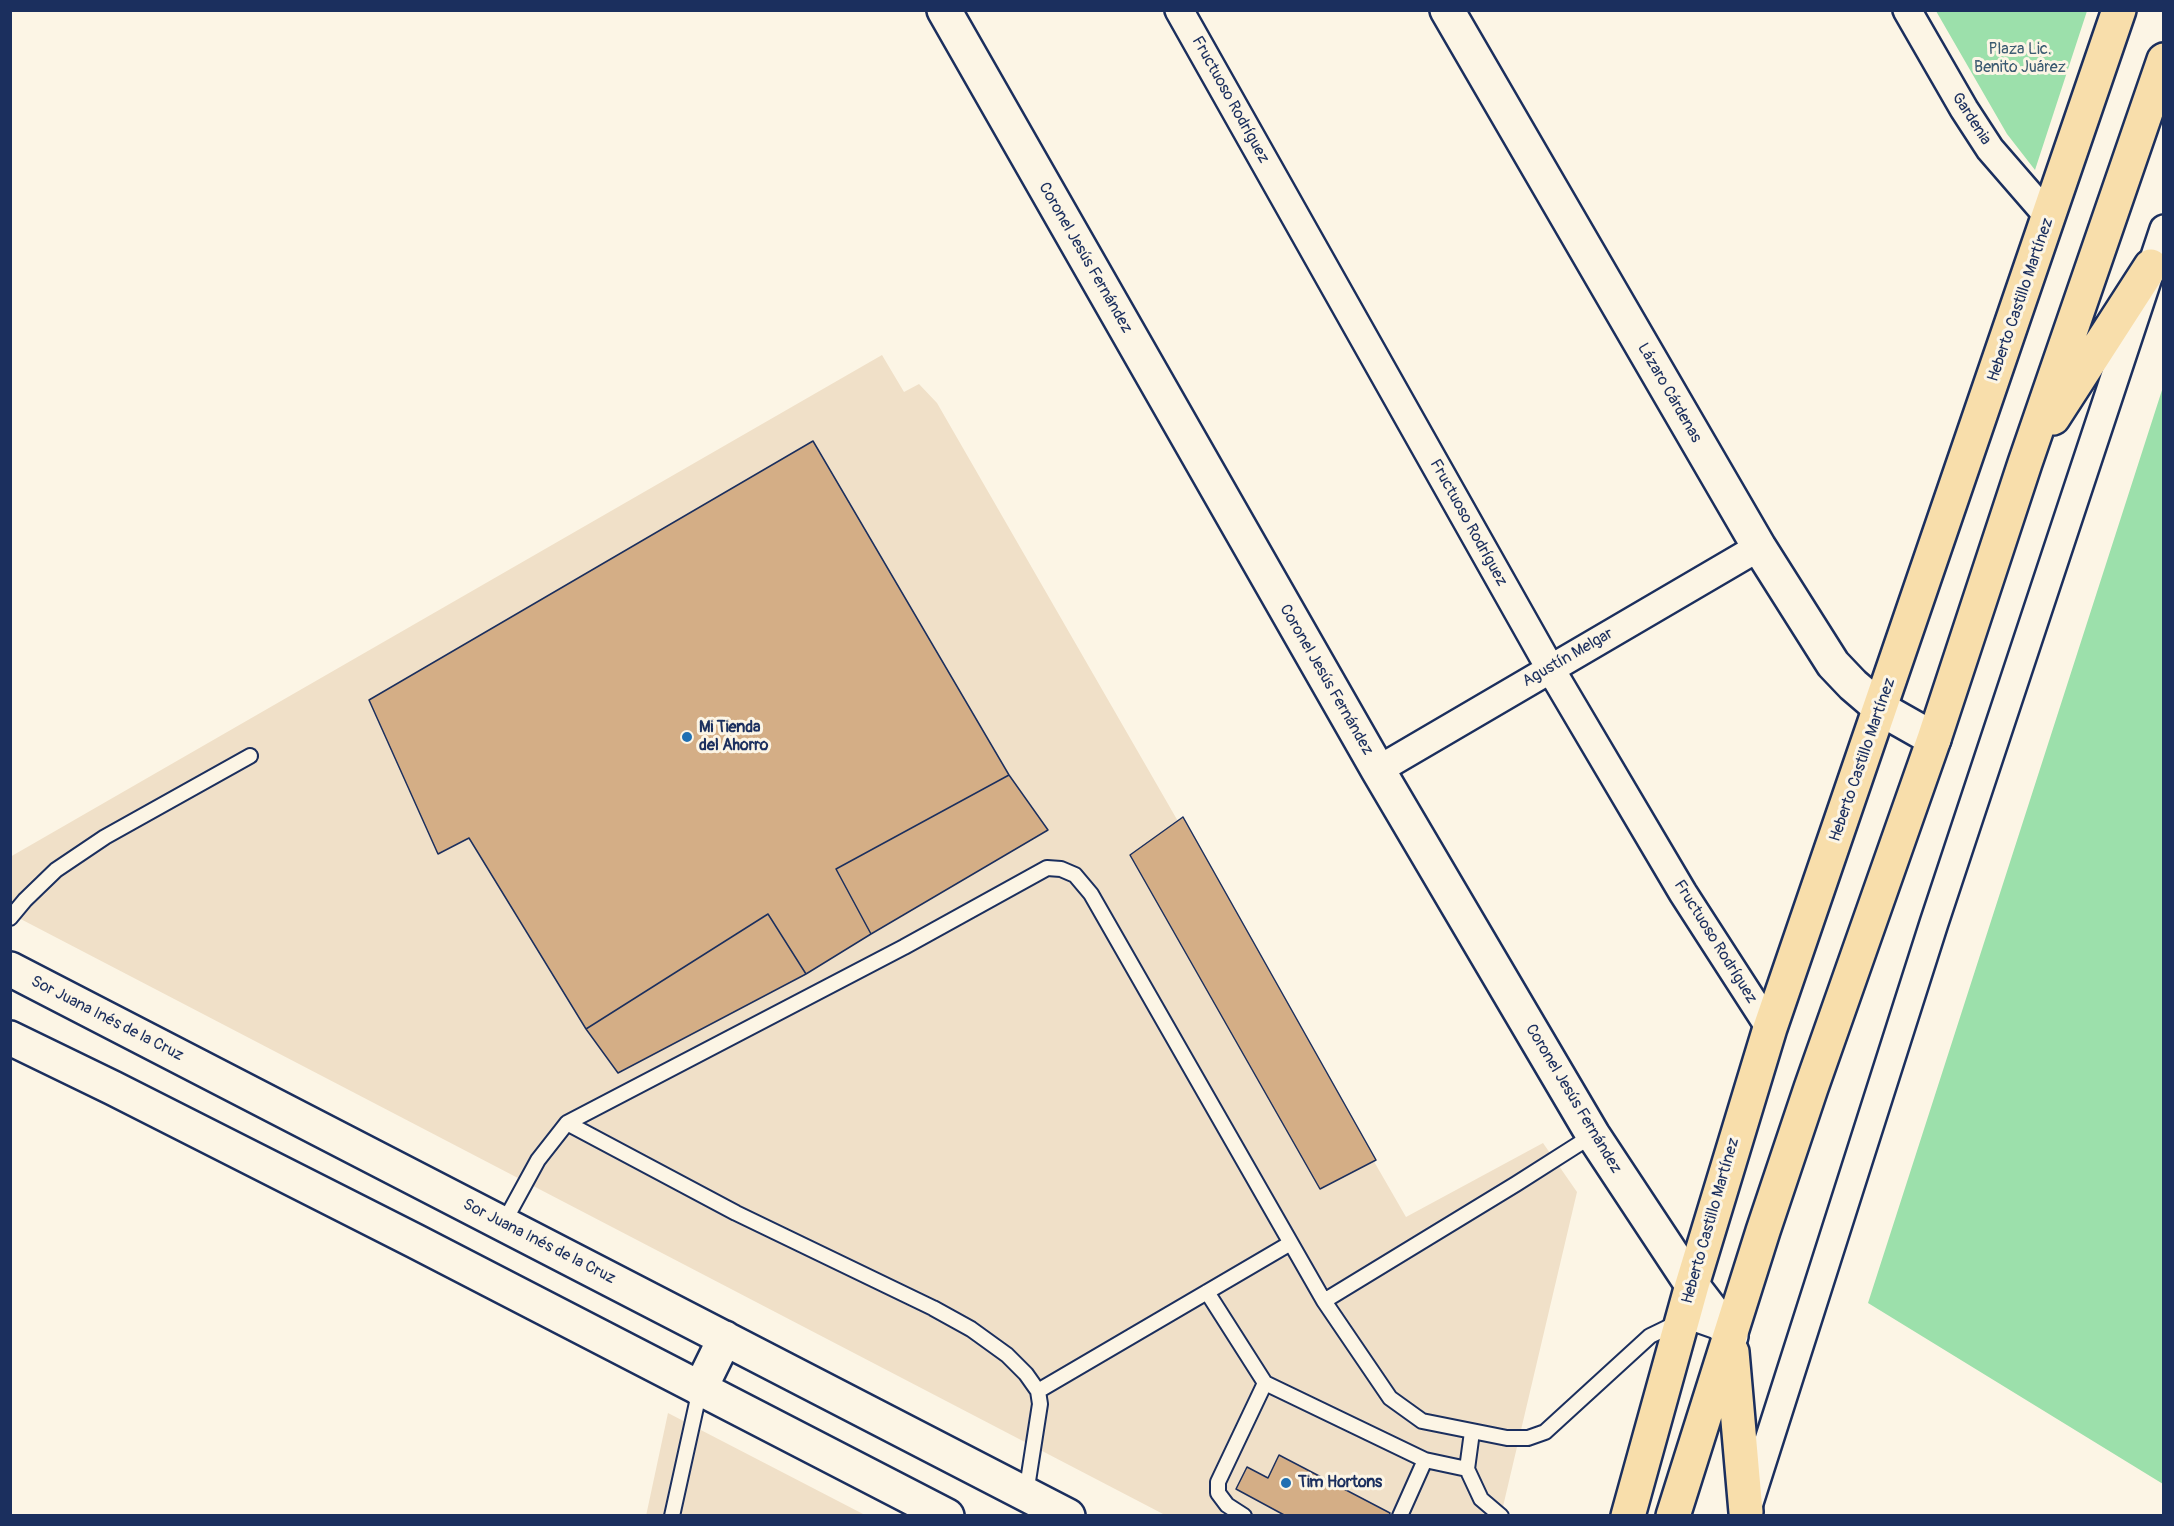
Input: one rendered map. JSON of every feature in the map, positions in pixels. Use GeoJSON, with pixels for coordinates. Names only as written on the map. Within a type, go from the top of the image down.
{"type":"FeatureCollection","features":[{"type":"Feature","properties":{"kind":"main road","name":"Heberto Castillo Martínez"},"geometry":{"type":"LineString","coordinates":[[1628,1515],[1692,1285],[1770,1028],[2119,10]]}},
{"type":"Feature","properties":{"kind":"main road"},"geometry":{"type":"LineString","coordinates":[[1673,1515],[1811,1088],[1934,739],[2025,463],[2163,60]]}},
{"type":"Feature","properties":{"kind":"main road"},"geometry":{"type":"LineString","coordinates":[[2025,463],[2151,266]]}},
{"type":"Feature","properties":{"kind":"main road"},"geometry":{"type":"LineString","coordinates":[[1731,1336],[1745,1514]]}},
{"type":"Feature","properties":{"kind":"street","name":"Coronel Jesús Fernández"},"geometry":{"type":"LineString","coordinates":[[944,10],[1378,770],[1593,1135],[1692,1285],[1731,1336]]}},
{"type":"Feature","properties":{"kind":"street","name":"Fructuoso Rodríguez"},"geometry":{"type":"LineString","coordinates":[[1179,10],[1550,668],[1683,893],[1770,1028]]}},
{"type":"Feature","properties":{"kind":"street","name":"Lázaro Cárdenas"},"geometry":{"type":"LineString","coordinates":[[1447,10],[1759,547],[1833,664],[1852,685],[1881,709],[1934,739]]}},
{"type":"Feature","properties":{"kind":"street","name":"Gardenia"},"geometry":{"type":"LineString","coordinates":[[1907,10],[1964,109],[1990,149],[2049,217]]}},
{"type":"Feature","properties":{"kind":"street"},"geometry":{"type":"LineString","coordinates":[[1745,1514],[1934,923],[2163,229]]}},
{"type":"Feature","properties":{"kind":"street","name":"Agustín Melgar"},"geometry":{"type":"LineString","coordinates":[[1378,770],[1759,547]]}},
{"type":"Feature","properties":{"kind":"street","name":"Sor Juana Inés de la Cruz"},"geometry":{"type":"LineString","coordinates":[[10,969],[1068,1515]]}},
{"type":"Feature","properties":{"kind":"street"},"geometry":{"type":"LineString","coordinates":[[10,1038],[415,1241],[947,1515]]}},
{"type":"Feature","properties":{"kind":"street"},"geometry":{"type":"LineString","coordinates":[[700,1389],[725,1338]]}},
{"type":"Feature","properties":{"kind":"lane"},"geometry":{"type":"LineString","coordinates":[[10,918],[56,870],[105,837],[250,756]]}},
{"type":"Feature","properties":{"kind":"lane"},"geometry":{"type":"LineString","coordinates":[[503,1224],[538,1160],[567,1123],[904,947],[1047,868],[1061,869],[1075,875],[1091,894],[1289,1244],[1324,1301],[1390,1398],[1422,1421],[1507,1438],[1528,1438],[1545,1431],[1650,1336],[1683,1320],[1731,1336]]}},
{"type":"Feature","properties":{"kind":"lane"},"geometry":{"type":"LineString","coordinates":[[567,1123],[736,1213],[933,1308],[971,1329],[1007,1355],[1026,1374],[1038,1391],[1040,1404],[1026,1494]]}},
{"type":"Feature","properties":{"kind":"lane"},"geometry":{"type":"LineString","coordinates":[[1324,1301],[1593,1135]]}},
{"type":"Feature","properties":{"kind":"lane"},"geometry":{"type":"LineString","coordinates":[[1038,1391],[1289,1244]]}},
{"type":"Feature","properties":{"kind":"lane"},"geometry":{"type":"LineString","coordinates":[[1207,1292],[1265,1383],[1425,1460],[1467,1469]]}},
{"type":"Feature","properties":{"kind":"lane"},"geometry":{"type":"LineString","coordinates":[[1244,1515],[1227,1506],[1218,1493],[1218,1482],[1265,1383]]}},
{"type":"Feature","properties":{"kind":"lane"},"geometry":{"type":"LineString","coordinates":[[672,1515],[700,1389]]}},
{"type":"Feature","properties":{"kind":"lane"},"geometry":{"type":"LineString","coordinates":[[1472,1432],[1467,1469],[1481,1499],[1501,1515]]}},
{"type":"Feature","properties":{"kind":"lane"},"geometry":{"type":"LineString","coordinates":[[1400,1515],[1425,1460]]}},
{"type":"Feature","properties":{"kind":"shaded area","name":"Mi Tienda del Ahorro"},"geometry":{"type":"Polygon","coordinates":[[[882,355],[904,392],[919,384],[937,403],[1406,1217],[1543,1143],[1577,1192],[1501,1515],[1165,1515],[11,914],[10,857],[882,355]]]}},
{"type":"Feature","properties":{"kind":"shaded area"},"geometry":{"type":"Polygon","coordinates":[[[668,1413],[865,1515],[646,1516],[668,1413]]]}},
{"type":"Feature","properties":{"kind":"green space","name":"Plaza Lic. Benito Juárez"},"geometry":{"type":"Polygon","coordinates":[[[1936,11],[2087,11],[2035,170],[2007,134],[1936,11]]]}},
{"type":"Feature","properties":{"kind":"green space"},"geometry":{"type":"Polygon","coordinates":[[[2163,387],[2163,1484],[1868,1303],[2163,387]]]}},
{"type":"Feature","properties":{"kind":"building","name":"Mi Tienda del Ahorro"},"geometry":{"type":"Polygon","coordinates":[[[813,441],[1009,775],[836,869],[871,934],[806,974],[768,914],[586,1029],[469,838],[438,854],[369,700],[813,441]]]}},
{"type":"Feature","properties":{"kind":"building"},"geometry":{"type":"Polygon","coordinates":[[[1009,775],[1048,830],[871,934],[836,869],[1009,775]]]}},
{"type":"Feature","properties":{"kind":"building"},"geometry":{"type":"Polygon","coordinates":[[[1183,817],[1376,1160],[1320,1189],[1130,855],[1183,817]]]}},
{"type":"Feature","properties":{"kind":"building"},"geometry":{"type":"Polygon","coordinates":[[[768,914],[806,974],[618,1073],[586,1029],[768,914]]]}},
{"type":"Feature","properties":{"kind":"building","name":"Tim Hortons"},"geometry":{"type":"Polygon","coordinates":[[[1279,1455],[1390,1513],[1389,1516],[1286,1516],[1236,1489],[1247,1467],[1268,1478],[1279,1455]]]}},
{"type":"Feature","properties":{"kind":"place","name":"Mi Tienda del Ahorro"},"geometry":{"type":"Point","coordinates":[687,737]}},
{"type":"Feature","properties":{"kind":"place","name":"Tim Hortons"},"geometry":{"type":"Point","coordinates":[1286,1483]}}]}
